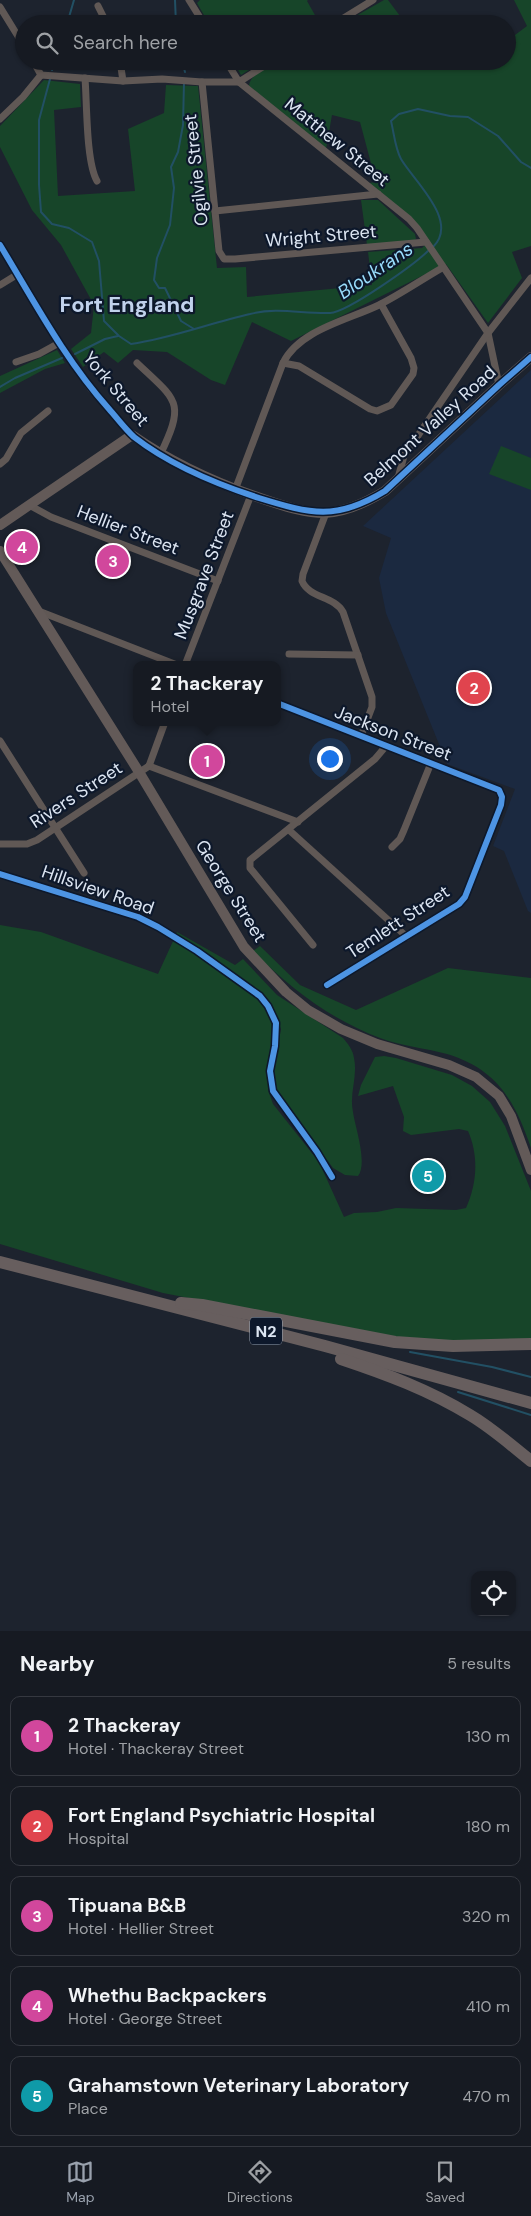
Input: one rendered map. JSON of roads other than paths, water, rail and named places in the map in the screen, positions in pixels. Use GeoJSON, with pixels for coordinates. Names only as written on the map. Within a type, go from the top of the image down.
{"type":"FeatureCollection","features":[{"type":"Feature","properties":{"kind":"highway","name":"N2"},"geometry":{"type":"LineString","coordinates":[[0,1262],[531,1402]]}},
{"type":"Feature","properties":{"kind":"highway"},"geometry":{"type":"LineString","coordinates":[[151,1301],[202,1305],[395,1342],[453,1346],[531,1344]]}},
{"type":"Feature","properties":{"kind":"highway"},"geometry":{"type":"LineString","coordinates":[[232,1322],[410,1383],[469,1414],[531,1461]]}},
{"type":"Feature","properties":{"kind":"main road","name":"Belmont Valley Road"},"geometry":{"type":"LineString","coordinates":[[346,510],[369,500],[398,480],[499,385],[531,358]]}},
{"type":"Feature","properties":{"kind":"main road","name":"York Street"},"geometry":{"type":"LineString","coordinates":[[132,436],[160,455],[235,490],[306,512],[326,513],[346,510]]}},
{"type":"Feature","properties":{"kind":"main road"},"geometry":{"type":"LineString","coordinates":[[0,525],[132,436]]}},
{"type":"Feature","properties":{"kind":"main road","name":"George Street"},"geometry":{"type":"LineString","coordinates":[[0,550],[139,772],[244,947],[286,992],[308,1010],[341,1029],[377,1044],[449,1065],[476,1077],[499,1096],[511,1116],[531,1170]]}},
{"type":"Feature","properties":{"kind":"street"},"geometry":{"type":"LineString","coordinates":[[191,0],[199,15]]}},
{"type":"Feature","properties":{"kind":"street"},"geometry":{"type":"LineString","coordinates":[[349,15],[373,0]]}},
{"type":"Feature","properties":{"kind":"street"},"geometry":{"type":"LineString","coordinates":[[98,6],[102,15]]}},
{"type":"Feature","properties":{"kind":"street"},"geometry":{"type":"LineString","coordinates":[[0,7],[15,31]]}},
{"type":"Feature","properties":{"kind":"street"},"geometry":{"type":"LineString","coordinates":[[38,70],[41,75]]}},
{"type":"Feature","properties":{"kind":"street"},"geometry":{"type":"LineString","coordinates":[[121,70],[123,81]]}},
{"type":"Feature","properties":{"kind":"street","name":"Matthew Street"},"geometry":{"type":"LineString","coordinates":[[232,70],[239,82],[409,219],[488,333],[499,385]]}},
{"type":"Feature","properties":{"kind":"street"},"geometry":{"type":"LineString","coordinates":[[41,75],[123,81],[162,79],[239,82],[258,70]]}},
{"type":"Feature","properties":{"kind":"street"},"geometry":{"type":"LineString","coordinates":[[0,119],[23,97],[41,75]]}},
{"type":"Feature","properties":{"kind":"street"},"geometry":{"type":"LineString","coordinates":[[85,78],[91,160],[93,175],[97,181]]}},
{"type":"Feature","properties":{"kind":"street","name":"Ogilvie Street"},"geometry":{"type":"LineString","coordinates":[[202,82],[221,255]]}},
{"type":"Feature","properties":{"kind":"street"},"geometry":{"type":"LineString","coordinates":[[215,211],[378,194]]}},
{"type":"Feature","properties":{"kind":"street","name":"York Street"},"geometry":{"type":"LineString","coordinates":[[0,245],[59,343],[90,388],[132,436]]}},
{"type":"Feature","properties":{"kind":"street","name":"Wright Street"},"geometry":{"type":"LineString","coordinates":[[221,255],[230,260],[428,246]]}},
{"type":"Feature","properties":{"kind":"street"},"geometry":{"type":"LineString","coordinates":[[235,490],[283,363],[294,346],[306,337],[380,304],[442,268]]}},
{"type":"Feature","properties":{"kind":"street"},"geometry":{"type":"LineString","coordinates":[[0,285],[18,274]]}},
{"type":"Feature","properties":{"kind":"street"},"geometry":{"type":"LineString","coordinates":[[398,480],[404,456],[488,333],[531,278]]}},
{"type":"Feature","properties":{"kind":"street"},"geometry":{"type":"LineString","coordinates":[[283,363],[299,366],[370,409],[377,411],[391,405],[413,374],[414,368],[411,358],[380,304]]}},
{"type":"Feature","properties":{"kind":"street"},"geometry":{"type":"LineString","coordinates":[[16,362],[39,354],[59,343]]}},
{"type":"Feature","properties":{"kind":"street"},"geometry":{"type":"LineString","coordinates":[[137,363],[169,393],[173,400],[176,414],[171,433],[160,455]]}},
{"type":"Feature","properties":{"kind":"street"},"geometry":{"type":"LineString","coordinates":[[0,464],[6,459],[20,433],[48,411]]}},
{"type":"Feature","properties":{"kind":"street","name":"Musgrave Street"},"geometry":{"type":"LineString","coordinates":[[187,661],[251,495]]}},
{"type":"Feature","properties":{"kind":"street","name":"Hellier Street"},"geometry":{"type":"LineString","coordinates":[[29,505],[51,517],[218,581]]}},
{"type":"Feature","properties":{"kind":"street"},"geometry":{"type":"LineString","coordinates":[[326,513],[302,581],[309,590],[341,607],[372,697],[372,707],[361,736]]}},
{"type":"Feature","properties":{"kind":"street"},"geometry":{"type":"LineString","coordinates":[[36,610],[166,661]]}},
{"type":"Feature","properties":{"kind":"street"},"geometry":{"type":"LineString","coordinates":[[289,654],[358,655]]}},
{"type":"Feature","properties":{"kind":"street","name":"Jackson Street"},"geometry":{"type":"LineString","coordinates":[[281,706],[499,790]]}},
{"type":"Feature","properties":{"kind":"street"},"geometry":{"type":"LineString","coordinates":[[163,726],[149,766],[298,822]]}},
{"type":"Feature","properties":{"kind":"street"},"geometry":{"type":"LineString","coordinates":[[0,741],[54,829],[84,873]]}},
{"type":"Feature","properties":{"kind":"street"},"geometry":{"type":"LineString","coordinates":[[313,945],[250,868],[249,864],[254,856],[289,830],[375,759],[386,746]]}},
{"type":"Feature","properties":{"kind":"street"},"geometry":{"type":"LineString","coordinates":[[392,847],[400,839],[431,763]]}},
{"type":"Feature","properties":{"kind":"street","name":"Rivers Street"},"geometry":{"type":"LineString","coordinates":[[0,844],[27,844],[54,829],[149,766]]}},
{"type":"Feature","properties":{"kind":"street","name":"Temlett Street"},"geometry":{"type":"LineString","coordinates":[[327,985],[453,909],[465,897],[501,805],[502,797],[499,790]]}},
{"type":"Feature","properties":{"kind":"street"},"geometry":{"type":"LineString","coordinates":[[289,830],[407,937]]}},
{"type":"Feature","properties":{"kind":"street","name":"Hillsview Road"},"geometry":{"type":"LineString","coordinates":[[0,874],[138,917],[197,951],[260,996],[268,1006],[276,1023],[275,1046],[270,1071],[273,1091],[317,1152],[332,1177]]}},
{"type":"Feature","properties":{"kind":"waterway","name":"Bloukrans"},"geometry":{"type":"LineString","coordinates":[[70,15],[74,0]]}},
{"type":"Feature","properties":{"kind":"waterway"},"geometry":{"type":"LineString","coordinates":[[175,0],[176,15]]}},
{"type":"Feature","properties":{"kind":"waterway","name":"Bloukrans"},"geometry":{"type":"LineString","coordinates":[[50,79],[39,120],[41,212],[52,224],[69,228],[92,242],[99,261],[104,321],[119,336],[131,344],[260,312],[330,313],[339,311],[381,286],[429,250]]}},
{"type":"Feature","properties":{"kind":"waterway"},"geometry":{"type":"LineString","coordinates":[[184,82],[183,125],[178,152],[171,167],[174,188],[170,225],[157,258],[154,280],[159,288],[165,288],[181,321],[194,329]]}},
{"type":"Feature","properties":{"kind":"waterway","name":"Bloukrans"},"geometry":{"type":"LineString","coordinates":[[433,247],[440,237],[441,225],[438,213],[424,189],[399,155],[391,121],[399,114],[418,109],[450,116],[468,117],[498,136],[521,162],[531,168]]}},
{"type":"Feature","properties":{"kind":"waterway"},"geometry":{"type":"LineString","coordinates":[[75,354],[105,339],[118,336]]}},
{"type":"Feature","properties":{"kind":"waterway"},"geometry":{"type":"LineString","coordinates":[[0,387],[15,378],[62,358]]}},
{"type":"Feature","properties":{"kind":"waterway"},"geometry":{"type":"LineString","coordinates":[[410,1352],[492,1367],[531,1377]]}},
{"type":"Feature","properties":{"kind":"waterway"},"geometry":{"type":"LineString","coordinates":[[458,1392],[531,1415]]}},
{"type":"Feature","properties":{"kind":"place","name":"Whethu Backpackers"},"geometry":{"type":"Point","coordinates":[22,547]}},
{"type":"Feature","properties":{"kind":"place","name":"Tipuana B&B"},"geometry":{"type":"Point","coordinates":[113,561]}},
{"type":"Feature","properties":{"kind":"place","name":"Fort England Psychiatric Hospital"},"geometry":{"type":"Point","coordinates":[474,688]}},
{"type":"Feature","properties":{"kind":"place","name":"2 Thackeray"},"geometry":{"type":"Point","coordinates":[207,761]}},
{"type":"Feature","properties":{"kind":"place","name":"Grahamstown Veterinary Laboratory"},"geometry":{"type":"Point","coordinates":[428,1176]}},
{"type":"Feature","properties":{"kind":"district","name":"Fort England"},"geometry":{"type":"Point","coordinates":[127,304]}}]}
